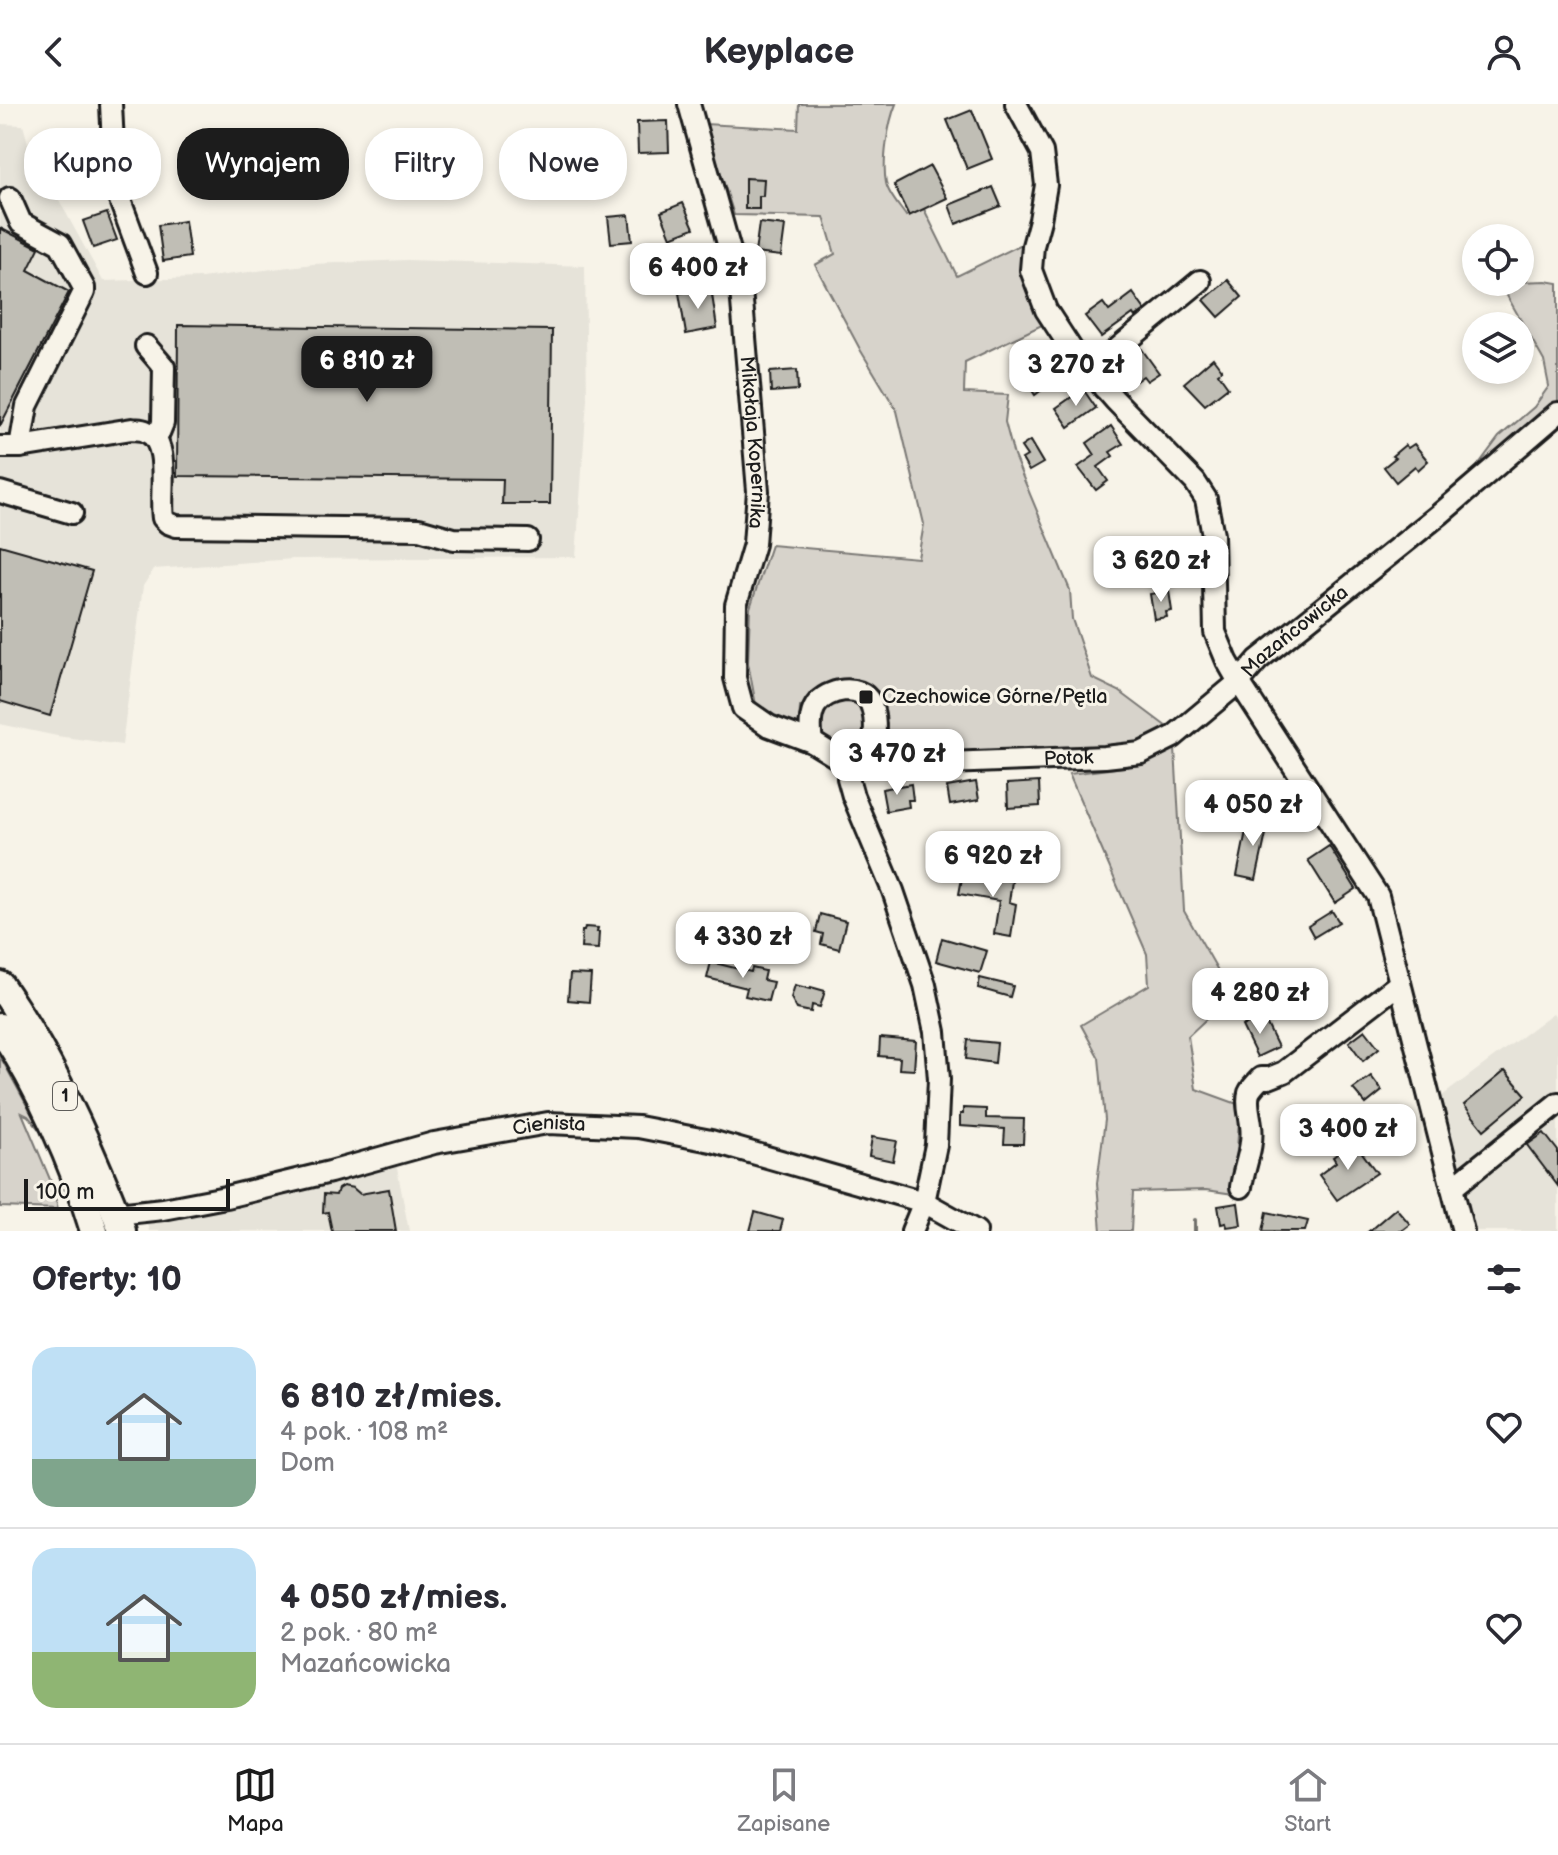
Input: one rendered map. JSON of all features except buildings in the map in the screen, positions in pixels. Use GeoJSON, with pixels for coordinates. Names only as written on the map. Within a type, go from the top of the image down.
{"type":"FeatureCollection","features":[{"type":"Feature","properties":{"kind":"main road","name":"1"},"geometry":{"type":"LineString","coordinates":[[0,985],[25,1023],[79,1124],[119,1223]]}},
{"type":"Feature","properties":{"kind":"main road","name":"1"},"geometry":{"type":"LineString","coordinates":[[0,1027],[57,1133],[81,1188],[94,1231]]}},
{"type":"Feature","properties":{"kind":"street"},"geometry":{"type":"LineString","coordinates":[[111,104],[115,187],[147,273]]}},
{"type":"Feature","properties":{"kind":"street","name":"Mikołaja Kopernika"},"geometry":{"type":"LineString","coordinates":[[689,104],[741,290],[758,491],[754,544],[736,605],[735,678],[743,708],[769,726],[812,742]]}},
{"type":"Feature","properties":{"kind":"street"},"geometry":{"type":"LineString","coordinates":[[1016,104],[1042,152],[1046,185],[1031,270],[1046,310],[1074,353],[1195,482],[1206,499],[1213,535],[1215,632],[1239,682]]}},
{"type":"Feature","properties":{"kind":"street"},"geometry":{"type":"LineString","coordinates":[[10,198],[21,223],[60,244],[84,292],[10,447]]}},
{"type":"Feature","properties":{"kind":"street"},"geometry":{"type":"LineString","coordinates":[[1104,388],[1108,362],[1116,350],[1200,281]]}},
{"type":"Feature","properties":{"kind":"street"},"geometry":{"type":"LineString","coordinates":[[146,346],[164,367],[163,423],[156,440]]}},
{"type":"Feature","properties":{"kind":"street","name":"Mazańcowicka"},"geometry":{"type":"LineString","coordinates":[[1463,1231],[1378,896],[1239,682],[1258,660],[1440,514],[1558,413]]}},
{"type":"Feature","properties":{"kind":"street"},"geometry":{"type":"LineString","coordinates":[[10,447],[132,429],[146,431],[156,440],[162,453],[163,518],[176,526],[419,529],[454,539],[528,540]]}},
{"type":"Feature","properties":{"kind":"street"},"geometry":{"type":"LineString","coordinates":[[0,492],[72,513]]}},
{"type":"Feature","properties":{"kind":"street","name":"Potok"},"geometry":{"type":"LineString","coordinates":[[873,758],[920,764],[1141,753],[1173,737],[1239,682]]}},
{"type":"Feature","properties":{"kind":"street"},"geometry":{"type":"LineString","coordinates":[[851,766],[812,742],[810,720],[816,704],[823,697],[848,689],[866,697],[876,724],[873,758],[863,758],[851,766],[848,778],[850,787],[893,891],[925,985],[935,1032],[939,1079],[936,1145],[924,1202],[912,1231]]}},
{"type":"Feature","properties":{"kind":"street"},"geometry":{"type":"LineString","coordinates":[[1241,1187],[1251,1143],[1249,1092],[1261,1078],[1284,1072],[1400,983]]}},
{"type":"Feature","properties":{"kind":"street"},"geometry":{"type":"LineString","coordinates":[[1452,1188],[1558,1103]]}},
{"type":"Feature","properties":{"kind":"street","name":"Cienista"},"geometry":{"type":"LineString","coordinates":[[119,1223],[163,1209],[330,1172],[434,1143],[548,1123],[638,1127],[711,1141],[924,1202],[976,1231]]}},
{"type":"Feature","properties":{"kind":"shaded area"},"geometry":{"type":"Polygon","coordinates":[[[799,104],[896,104],[885,154],[887,187],[906,216],[924,209],[957,276],[1026,242],[1021,274],[1046,323],[965,362],[964,393],[1008,395],[1005,422],[1014,456],[1070,590],[1072,619],[1092,678],[1119,691],[1171,730],[1133,746],[957,757],[885,751],[887,725],[875,696],[816,694],[800,707],[799,724],[777,719],[756,705],[748,663],[750,608],[771,545],[918,558],[924,524],[897,411],[815,265],[835,254],[824,217],[734,215],[705,124],[798,129],[799,104]]]}},
{"type":"Feature","properties":{"kind":"shaded area"},"geometry":{"type":"Polygon","coordinates":[[[0,124],[23,125],[24,200],[59,200],[103,281],[201,278],[313,264],[407,260],[585,266],[587,399],[576,557],[293,559],[154,569],[143,586],[122,745],[0,724],[0,124]]]}},
{"type":"Feature","properties":{"kind":"shaded area"},"geometry":{"type":"Polygon","coordinates":[[[1534,281],[1558,283],[1558,403],[1467,480],[1499,437],[1534,407],[1549,386],[1544,361],[1534,343],[1534,312],[1516,312],[1507,296],[1534,296],[1534,281]]]}},
{"type":"Feature","properties":{"kind":"shaded area"},"geometry":{"type":"Polygon","coordinates":[[[854,698],[867,712],[861,742],[844,751],[821,741],[816,715],[827,700],[854,698]]]}},
{"type":"Feature","properties":{"kind":"shaded area"},"geometry":{"type":"Polygon","coordinates":[[[1175,748],[1184,911],[1232,995],[1188,1036],[1196,1089],[1240,1105],[1234,1194],[1206,1190],[1133,1192],[1131,1231],[1101,1231],[1097,1183],[1105,1120],[1099,1058],[1081,1025],[1149,985],[1147,954],[1069,774],[1140,765],[1175,748]]]}},
{"type":"Feature","properties":{"kind":"shaded area"},"geometry":{"type":"Polygon","coordinates":[[[1553,1013],[1558,1020],[1558,1094],[1459,1172],[1438,1099],[1553,1013]]]}},
{"type":"Feature","properties":{"kind":"shaded area"},"geometry":{"type":"Polygon","coordinates":[[[0,1056],[42,1133],[22,1113],[52,1184],[58,1209],[0,1207],[0,1056]]]}},
{"type":"Feature","properties":{"kind":"shaded area"},"geometry":{"type":"Polygon","coordinates":[[[1558,1111],[1558,1231],[1476,1231],[1463,1188],[1558,1111]]]}},
{"type":"Feature","properties":{"kind":"shaded area"},"geometry":{"type":"Polygon","coordinates":[[[396,1163],[409,1231],[149,1231],[147,1224],[260,1202],[396,1163]]]}},
{"type":"Feature","properties":{"kind":"waterway"},"geometry":{"type":"LineString","coordinates":[[1195,1220],[1195,1231]]}},
{"type":"Feature","properties":{"kind":"place","name":"Czechowice Górne/Pętla"},"geometry":{"type":"Point","coordinates":[866,697]}}]}
